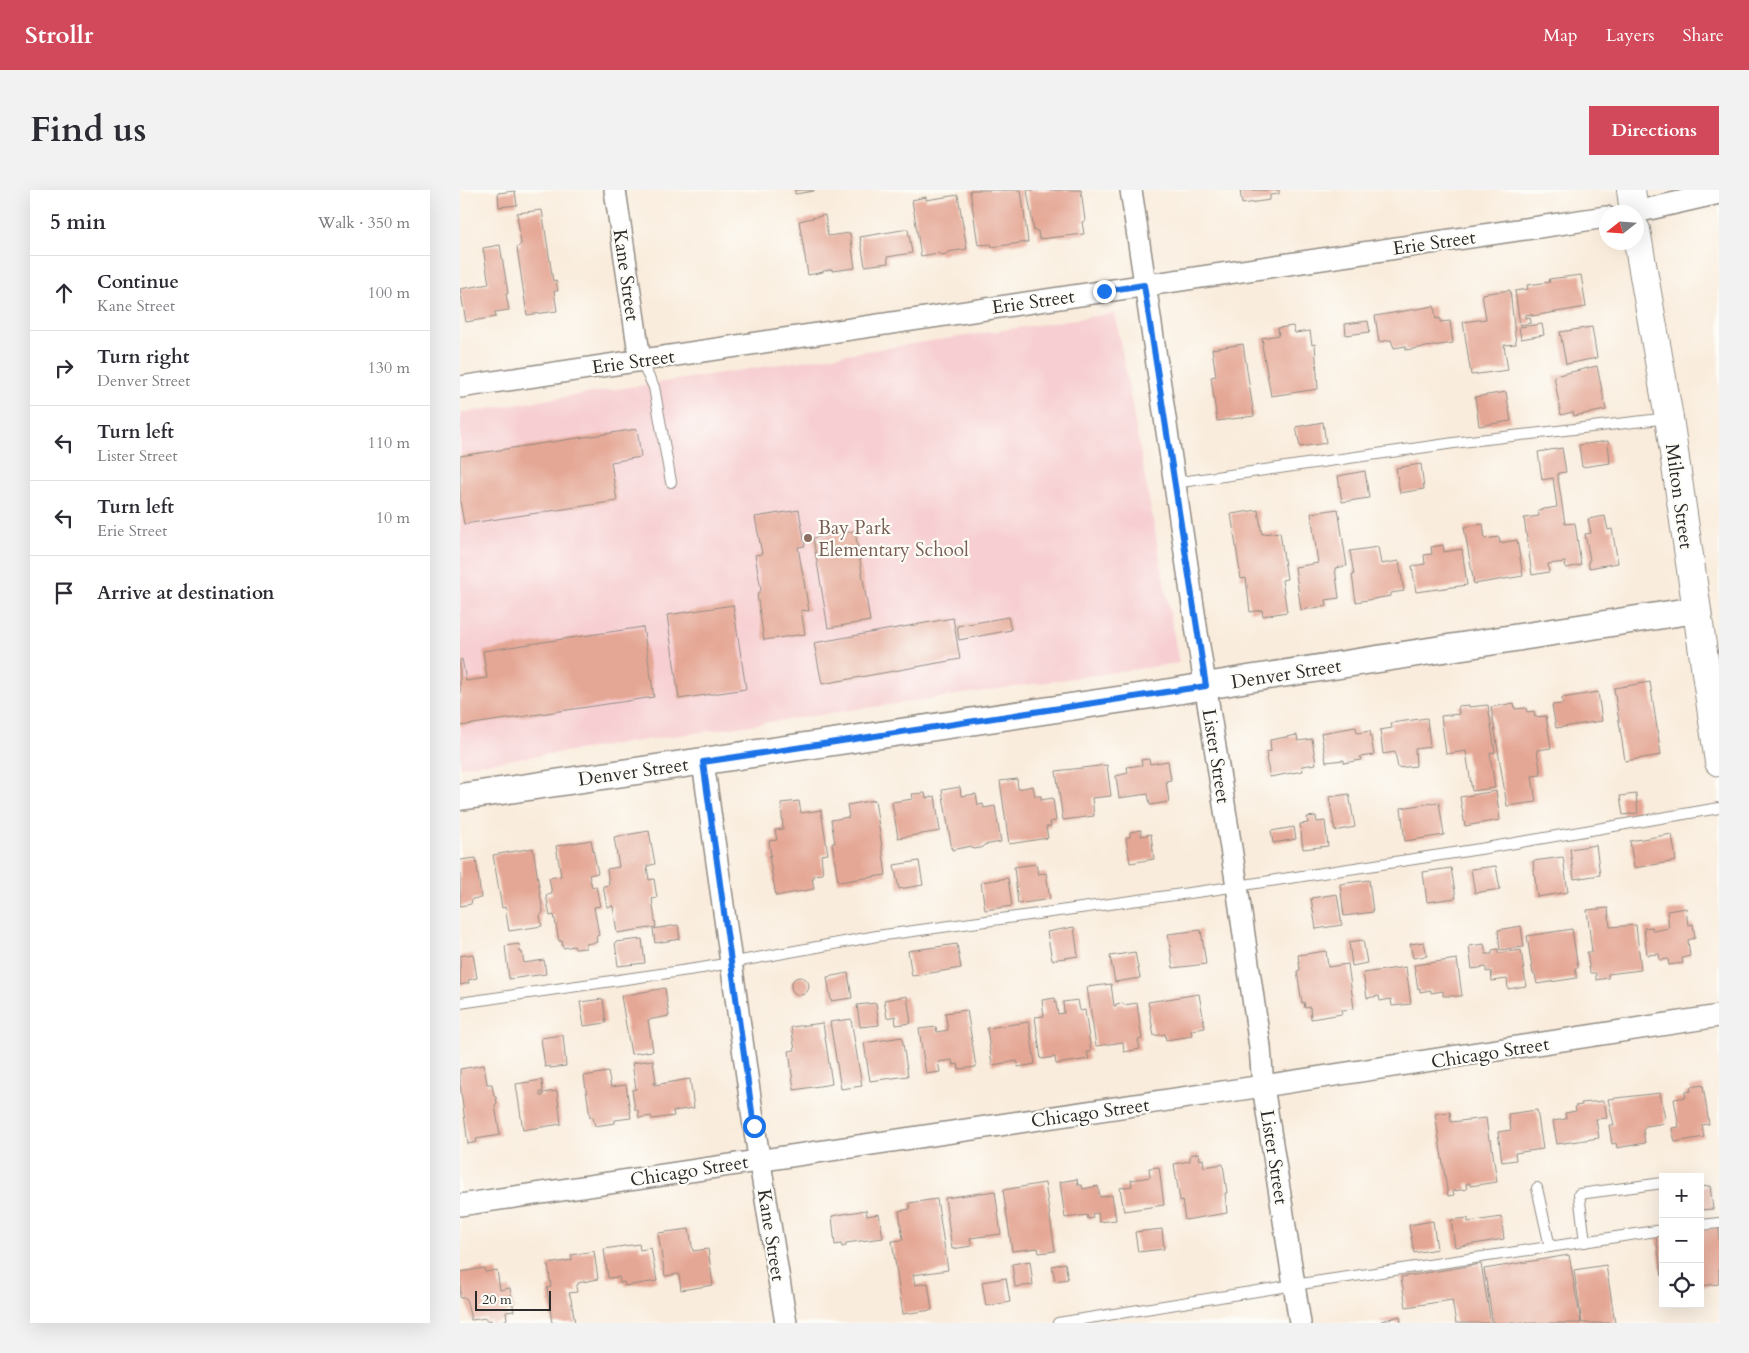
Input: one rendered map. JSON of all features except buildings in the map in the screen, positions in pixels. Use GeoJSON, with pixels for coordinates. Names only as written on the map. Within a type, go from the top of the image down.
{"type":"FeatureCollection","features":[{"type":"Feature","properties":{"kind":"main road"},"geometry":{"type":"LineString","coordinates":[[1631,190],[1634,205]]}},
{"type":"Feature","properties":{"kind":"main road","name":"Milton Street"},"geometry":{"type":"LineString","coordinates":[[1640,250],[1669,418],[1696,610],[1715,709],[1719,762]]}},
{"type":"Feature","properties":{"kind":"street","name":"Kane Street"},"geometry":{"type":"LineString","coordinates":[[615,190],[640,360]]}},
{"type":"Feature","properties":{"kind":"street","name":"Lister Street"},"geometry":{"type":"LineString","coordinates":[[1131,190],[1174,483],[1237,886],[1264,1086],[1300,1323]]}},
{"type":"Feature","properties":{"kind":"street"},"geometry":{"type":"LineString","coordinates":[[1644,210],[1719,193]]}},
{"type":"Feature","properties":{"kind":"street","name":"Erie Street"},"geometry":{"type":"LineString","coordinates":[[460,387],[1599,218]]}},
{"type":"Feature","properties":{"kind":"street","name":"Denver Street"},"geometry":{"type":"LineString","coordinates":[[460,797],[1206,686],[1696,610]]}},
{"type":"Feature","properties":{"kind":"street","name":"Kane Street"},"geometry":{"type":"LineString","coordinates":[[703,762],[759,1160],[786,1323]]}},
{"type":"Feature","properties":{"kind":"street","name":"Chicago Street"},"geometry":{"type":"LineString","coordinates":[[460,1205],[1264,1086],[1719,1016]]}},
{"type":"Feature","properties":{"kind":"lane"},"geometry":{"type":"LineString","coordinates":[[640,360],[654,387],[671,482]]}},
{"type":"Feature","properties":{"kind":"lane"},"geometry":{"type":"LineString","coordinates":[[1174,483],[1461,442],[1669,418]]}},
{"type":"Feature","properties":{"kind":"lane"},"geometry":{"type":"LineString","coordinates":[[460,1003],[730,963],[877,936],[1237,886],[1480,849],[1719,808]]}},
{"type":"Feature","properties":{"kind":"lane"},"geometry":{"type":"LineString","coordinates":[[1585,1242],[1579,1194],[1659,1183]]}},
{"type":"Feature","properties":{"kind":"lane"},"geometry":{"type":"LineString","coordinates":[[1537,1188],[1550,1247]]}},
{"type":"Feature","properties":{"kind":"lane"},"geometry":{"type":"LineString","coordinates":[[1704,1225],[1719,1223]]}},
{"type":"Feature","properties":{"kind":"lane"},"geometry":{"type":"LineString","coordinates":[[1058,1323],[1294,1285],[1659,1231]]}},
{"type":"Feature","properties":{"kind":"shaded area","name":"Bay Park Elementary School"},"geometry":{"type":"Polygon","coordinates":[[[1115,313],[1179,663],[460,767],[460,413],[1115,313]]]}},
{"type":"Feature","properties":{"kind":"place","name":"Bay Park Elementary School"},"geometry":{"type":"Point","coordinates":[808,538]}},
{"type":"Feature","properties":{"kind":"route"},"geometry":{"type":"LineString","coordinates":[[754,1126],[703,762],[1206,686],[1144,285],[1104,291]]}}]}
